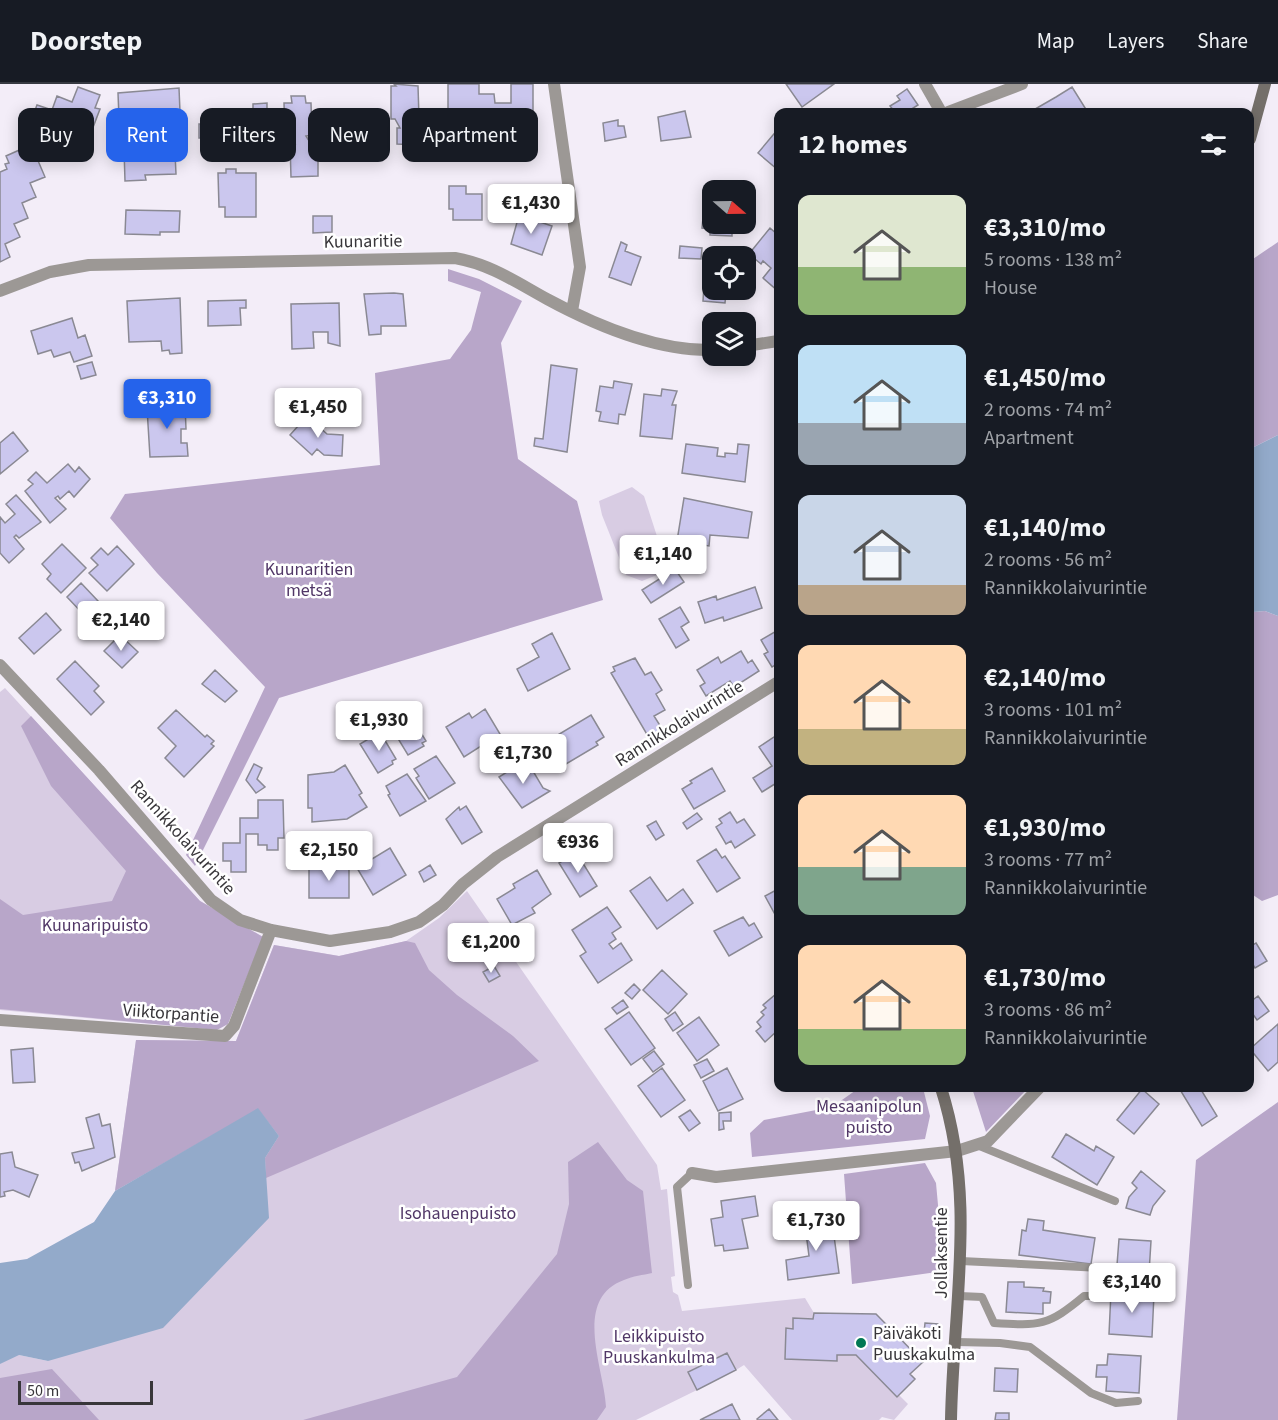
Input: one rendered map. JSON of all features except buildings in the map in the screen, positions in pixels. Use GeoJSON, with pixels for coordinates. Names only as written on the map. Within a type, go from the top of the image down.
{"type":"FeatureCollection","features":[{"type":"Feature","properties":{"kind":"main road"},"geometry":{"type":"LineString","coordinates":[[1254,125],[1265,84]]}},
{"type":"Feature","properties":{"kind":"main road","name":"Jollaksentie"},"geometry":{"type":"LineString","coordinates":[[942,1092],[957,1150],[961,1261],[951,1420]]}},
{"type":"Feature","properties":{"kind":"street"},"geometry":{"type":"LineString","coordinates":[[554,84],[579,267],[572,311]]}},
{"type":"Feature","properties":{"kind":"street"},"geometry":{"type":"LineString","coordinates":[[925,84],[939,108]]}},
{"type":"Feature","properties":{"kind":"street"},"geometry":{"type":"LineString","coordinates":[[959,108],[1022,84]]}},
{"type":"Feature","properties":{"kind":"street","name":"Kuunaritie"},"geometry":{"type":"LineString","coordinates":[[0,291],[50,272],[89,265],[455,258],[480,262],[572,311],[622,332],[671,346],[702,349]]}},
{"type":"Feature","properties":{"kind":"street"},"geometry":{"type":"LineString","coordinates":[[756,344],[774,342]]}},
{"type":"Feature","properties":{"kind":"street","name":"Rannikkolaivurintie"},"geometry":{"type":"LineString","coordinates":[[0,665],[99,770],[210,900],[240,920],[271,930],[330,941],[380,934],[418,922],[443,905],[463,884],[497,857],[774,684]]}},
{"type":"Feature","properties":{"kind":"street","name":"Viiktorpantie"},"geometry":{"type":"LineString","coordinates":[[0,1020],[225,1036],[234,1026],[271,930]]}},
{"type":"Feature","properties":{"kind":"street"},"geometry":{"type":"LineString","coordinates":[[692,1173],[716,1177],[957,1150],[988,1141],[1035,1092]]}},
{"type":"Feature","properties":{"kind":"lane"},"geometry":{"type":"LineString","coordinates":[[977,1144],[1115,1201]]}},
{"type":"Feature","properties":{"kind":"lane"},"geometry":{"type":"LineString","coordinates":[[688,1285],[677,1187],[692,1173]]}},
{"type":"Feature","properties":{"kind":"lane"},"geometry":{"type":"LineString","coordinates":[[961,1261],[1101,1268]]}},
{"type":"Feature","properties":{"kind":"lane"},"geometry":{"type":"LineString","coordinates":[[960,1296],[982,1297],[994,1323],[1033,1326],[1059,1316],[1084,1296],[1097,1296]]}},
{"type":"Feature","properties":{"kind":"lane"},"geometry":{"type":"LineString","coordinates":[[957,1342],[1000,1342],[1030,1347],[1091,1393],[1116,1402],[1138,1401]]}},
{"type":"Feature","properties":{"kind":"green space"},"geometry":{"type":"Polygon","coordinates":[[[1278,242],[1278,435],[1254,447],[1254,258],[1278,242]]]}},
{"type":"Feature","properties":{"kind":"green space","name":"Kuunaritien metsä"},"geometry":{"type":"Polygon","coordinates":[[[448,269],[479,279],[522,301],[501,343],[518,459],[577,501],[603,600],[279,698],[195,866],[186,855],[265,687],[157,573],[110,518],[125,494],[380,465],[375,373],[450,359],[471,330],[481,292],[448,281],[448,269]]]}},
{"type":"Feature","properties":{"kind":"green space"},"geometry":{"type":"Polygon","coordinates":[[[632,487],[644,496],[665,561],[662,573],[642,581],[626,575],[602,515],[599,501],[632,487]]]}},
{"type":"Feature","properties":{"kind":"green space"},"geometry":{"type":"Polygon","coordinates":[[[1265,611],[1278,616],[1278,895],[1262,901],[1254,896],[1254,612],[1265,611]]]}},
{"type":"Feature","properties":{"kind":"green space","name":"Kuunaripuisto"},"geometry":{"type":"Polygon","coordinates":[[[5,688],[200,901],[263,937],[217,1030],[0,1010],[0,692],[5,688]]]}},
{"type":"Feature","properties":{"kind":"green space","name":"Kuunaripuisto"},"geometry":{"type":"Polygon","coordinates":[[[31,716],[200,901],[263,937],[228,1024],[217,1030],[0,1009],[0,899],[23,915],[112,901],[126,871],[51,786],[21,726],[31,716]]]}},
{"type":"Feature","properties":{"kind":"green space","name":"Isohauenpuisto"},"geometry":{"type":"Polygon","coordinates":[[[467,891],[657,1165],[661,1190],[667,1189],[675,1276],[671,1277],[673,1292],[678,1295],[682,1311],[805,1298],[814,1313],[813,1319],[793,1318],[793,1329],[786,1328],[785,1359],[837,1361],[837,1355],[856,1355],[897,1397],[899,1395],[908,1404],[894,1420],[882,1417],[879,1420],[792,1420],[744,1365],[736,1370],[727,1353],[689,1372],[697,1390],[636,1420],[0,1420],[0,1356],[19,1355],[48,1361],[191,1148],[115,1191],[136,1040],[236,1041],[274,945],[339,956],[406,941],[439,918],[467,891]]]}},
{"type":"Feature","properties":{"kind":"green space"},"geometry":{"type":"Polygon","coordinates":[[[406,941],[415,943],[429,970],[457,995],[513,1036],[539,1061],[266,1178],[265,1158],[279,1136],[258,1109],[115,1191],[136,1040],[236,1041],[274,945],[339,956],[406,941]]]}},
{"type":"Feature","properties":{"kind":"green space","name":"Mesaanipolun puisto"},"geometry":{"type":"Polygon","coordinates":[[[853,1092],[924,1092],[930,1116],[925,1139],[752,1157],[750,1133],[764,1120],[832,1107],[853,1092]]]}},
{"type":"Feature","properties":{"kind":"green space"},"geometry":{"type":"Polygon","coordinates":[[[973,1092],[1024,1092],[986,1132],[973,1092]]]}},
{"type":"Feature","properties":{"kind":"green space"},"geometry":{"type":"Polygon","coordinates":[[[1278,1102],[1278,1420],[1177,1420],[1196,1160],[1278,1102]]]}},
{"type":"Feature","properties":{"kind":"green space"},"geometry":{"type":"Polygon","coordinates":[[[598,1142],[627,1180],[643,1191],[652,1273],[624,1280],[608,1289],[599,1302],[595,1318],[595,1336],[606,1407],[597,1420],[303,1420],[457,1377],[557,1254],[569,1204],[568,1162],[598,1142]]]}},
{"type":"Feature","properties":{"kind":"green space"},"geometry":{"type":"Polygon","coordinates":[[[925,1163],[936,1183],[944,1271],[852,1284],[844,1174],[925,1163]]]}},
{"type":"Feature","properties":{"kind":"green space"},"geometry":{"type":"Polygon","coordinates":[[[52,1369],[99,1420],[0,1420],[0,1378],[52,1369]]]}},
{"type":"Feature","properties":{"kind":"water"},"geometry":{"type":"Polygon","coordinates":[[[1278,435],[1278,616],[1265,611],[1254,612],[1254,447],[1278,435]]]}},
{"type":"Feature","properties":{"kind":"water"},"geometry":{"type":"Polygon","coordinates":[[[258,1108],[279,1136],[265,1158],[269,1218],[163,1328],[48,1361],[19,1355],[0,1364],[0,1263],[27,1259],[94,1222],[115,1191],[258,1108]]]}},
{"type":"Feature","properties":{"kind":"place","name":"Päiväkoti Puuskakulma"},"geometry":{"type":"Point","coordinates":[861,1343]}},
{"type":"Feature","properties":{"kind":"park label","name":"Leikkipuisto Puuskankulma"},"geometry":{"type":"Point","coordinates":[659,1346]}}]}
